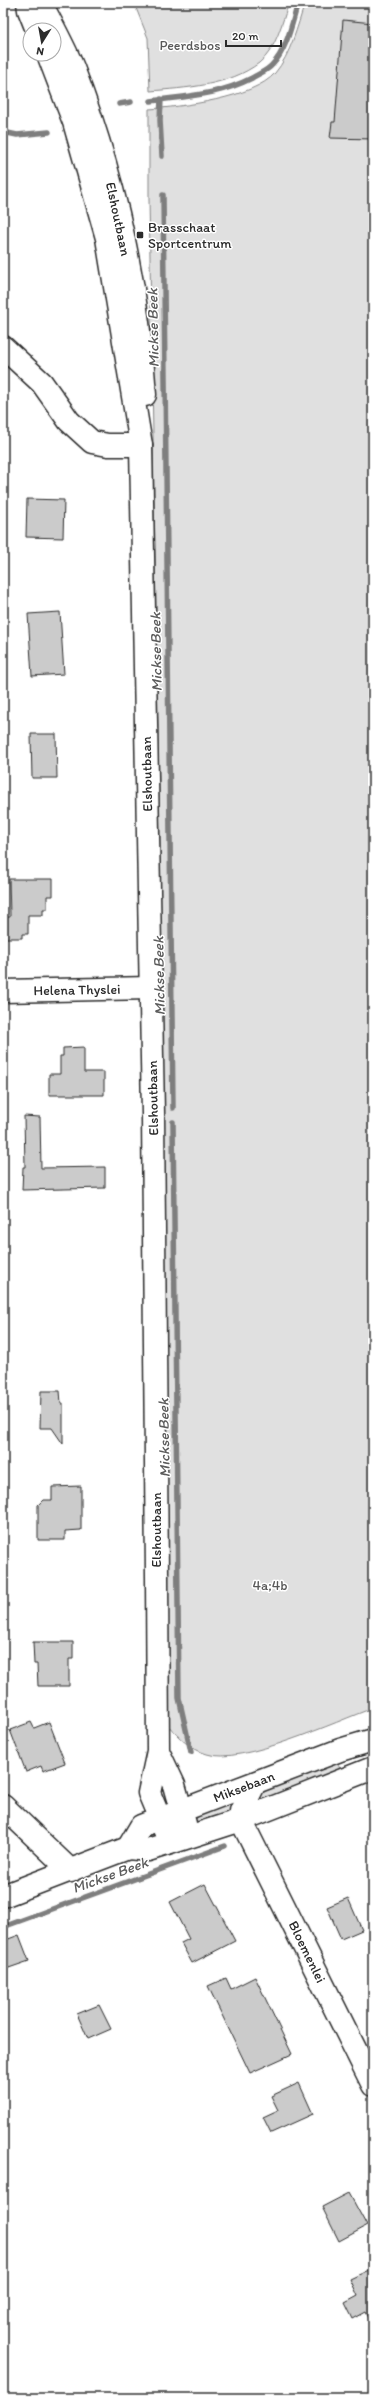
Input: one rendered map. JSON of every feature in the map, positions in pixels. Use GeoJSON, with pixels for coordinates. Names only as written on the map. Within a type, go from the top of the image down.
{"type":"FeatureCollection","features":[{"type":"Feature","properties":{"kind":"main road"},"geometry":{"type":"LineString","coordinates":[[28,3],[34,22]]}},
{"type":"Feature","properties":{"kind":"main road","name":"Elshoutbaan"},"geometry":{"type":"LineString","coordinates":[[41,3],[72,67],[92,121],[109,177],[120,225],[136,305],[143,357],[146,410],[140,445]]}},
{"type":"Feature","properties":{"kind":"main road","name":"Elshoutbaan"},"geometry":{"type":"LineString","coordinates":[[51,62],[74,122],[107,238],[140,445],[151,988],[158,1751],[150,1793],[160,1818],[180,1840]]}},
{"type":"Feature","properties":{"kind":"main road"},"geometry":{"type":"LineString","coordinates":[[3,347],[42,383],[69,421],[92,442],[108,445],[140,445]]}},
{"type":"Feature","properties":{"kind":"main road","name":"Helena Thyslei"},"geometry":{"type":"LineString","coordinates":[[3,991],[151,988]]}},
{"type":"Feature","properties":{"kind":"main road","name":"Miksebaan"},"geometry":{"type":"LineString","coordinates":[[128,1848],[140,1826],[340,1750],[373,1740]]}},
{"type":"Feature","properties":{"kind":"main road","name":"Elshoutbaan"},"geometry":{"type":"LineString","coordinates":[[158,1751],[174,1785],[180,1811],[180,1840]]}},
{"type":"Feature","properties":{"kind":"main road","name":"Miksebaan"},"geometry":{"type":"LineString","coordinates":[[3,1896],[128,1848],[148,1850],[241,1820],[373,1768]]}},
{"type":"Feature","properties":{"kind":"main road"},"geometry":{"type":"LineString","coordinates":[[241,1820],[241,1811],[255,1783]]}},
{"type":"Feature","properties":{"kind":"main road"},"geometry":{"type":"LineString","coordinates":[[3,1806],[71,1871]]}},
{"type":"Feature","properties":{"kind":"main road","name":"Bloemenlei"},"geometry":{"type":"LineString","coordinates":[[241,1820],[373,2085]]}},
{"type":"Feature","properties":{"kind":"green space","name":"Peerdsbos"},"geometry":{"type":"Polygon","coordinates":[[[134,3],[289,3],[278,35],[270,51],[259,63],[247,71],[221,81],[192,87],[150,91],[148,38],[134,3]]]}},
{"type":"Feature","properties":{"kind":"green space","name":"4a;4b"},"geometry":{"type":"Polygon","coordinates":[[[305,3],[373,3],[373,1708],[265,1748],[242,1754],[222,1756],[207,1754],[195,1749],[181,1739],[168,1725],[160,848],[149,199],[149,109],[216,100],[251,89],[265,82],[281,66],[293,40],[305,3]]]}},
{"type":"Feature","properties":{"kind":"green space"},"geometry":{"type":"Polygon","coordinates":[[[337,1762],[343,1776],[249,1810],[257,1793],[337,1762]]]}},
{"type":"Feature","properties":{"kind":"green space"},"geometry":{"type":"Polygon","coordinates":[[[241,1798],[235,1816],[212,1824],[191,1823],[203,1813],[241,1798]]]}},
{"type":"Feature","properties":{"kind":"building"},"geometry":{"type":"Polygon","coordinates":[[[343,20],[373,23],[373,139],[330,138],[332,122],[335,122],[343,20]]]}},
{"type":"Feature","properties":{"kind":"building"},"geometry":{"type":"Polygon","coordinates":[[[27,499],[64,500],[63,538],[26,537],[27,499]]]}},
{"type":"Feature","properties":{"kind":"building"},"geometry":{"type":"Polygon","coordinates":[[[60,612],[64,674],[32,676],[28,614],[60,612]]]}},
{"type":"Feature","properties":{"kind":"building"},"geometry":{"type":"Polygon","coordinates":[[[31,734],[56,734],[57,778],[32,778],[31,734]]]}},
{"type":"Feature","properties":{"kind":"building"},"geometry":{"type":"Polygon","coordinates":[[[9,879],[53,879],[53,896],[47,896],[47,909],[43,909],[43,915],[28,915],[28,934],[22,934],[22,938],[3,938],[3,917],[10,917],[9,879]]]}},
{"type":"Feature","properties":{"kind":"building"},"geometry":{"type":"Polygon","coordinates":[[[84,1047],[84,1072],[104,1072],[104,1095],[49,1095],[49,1074],[60,1074],[60,1056],[63,1056],[63,1048],[84,1047]]]}},
{"type":"Feature","properties":{"kind":"building"},"geometry":{"type":"Polygon","coordinates":[[[24,1116],[40,1117],[41,1168],[105,1167],[105,1188],[22,1190],[23,1167],[25,1167],[24,1116]]]}},
{"type":"Feature","properties":{"kind":"building"},"geometry":{"type":"Polygon","coordinates":[[[41,1391],[60,1391],[61,1403],[63,1403],[63,1444],[52,1428],[40,1428],[41,1391]]]}},
{"type":"Feature","properties":{"kind":"building"},"geometry":{"type":"Polygon","coordinates":[[[81,1486],[81,1530],[65,1531],[65,1540],[38,1540],[38,1505],[43,1500],[52,1500],[52,1487],[81,1486]]]}},
{"type":"Feature","properties":{"kind":"building"},"geometry":{"type":"Polygon","coordinates":[[[33,1642],[73,1642],[73,1659],[69,1659],[69,1686],[38,1686],[37,1664],[34,1664],[33,1642]]]}},
{"type":"Feature","properties":{"kind":"building"},"geometry":{"type":"Polygon","coordinates":[[[31,1722],[34,1728],[49,1722],[65,1763],[43,1771],[41,1766],[26,1772],[10,1730],[31,1722]]]}},
{"type":"Feature","properties":{"kind":"building"},"geometry":{"type":"Polygon","coordinates":[[[205,1884],[235,1941],[192,1963],[181,1943],[189,1939],[170,1902],[205,1884]]]}},
{"type":"Feature","properties":{"kind":"building"},"geometry":{"type":"Polygon","coordinates":[[[348,1898],[362,1930],[341,1939],[327,1907],[348,1898]]]}},
{"type":"Feature","properties":{"kind":"building"},"geometry":{"type":"Polygon","coordinates":[[[19,1935],[29,1961],[3,1970],[3,1941],[19,1935]]]}},
{"type":"Feature","properties":{"kind":"building"},"geometry":{"type":"Polygon","coordinates":[[[255,1977],[292,2054],[250,2073],[208,1986],[226,1978],[231,1989],[255,1977]]]}},
{"type":"Feature","properties":{"kind":"building"},"geometry":{"type":"Polygon","coordinates":[[[99,2005],[111,2029],[88,2039],[77,2014],[99,2005]]]}},
{"type":"Feature","properties":{"kind":"building"},"geometry":{"type":"Polygon","coordinates":[[[299,2083],[313,2114],[271,2133],[263,2117],[278,2110],[271,2096],[299,2083]]]}},
{"type":"Feature","properties":{"kind":"building"},"geometry":{"type":"Polygon","coordinates":[[[349,2193],[367,2226],[339,2241],[322,2207],[349,2193]]]}},
{"type":"Feature","properties":{"kind":"building"},"geometry":{"type":"Polygon","coordinates":[[[373,2268],[373,2326],[366,2312],[353,2319],[345,2303],[358,2296],[350,2279],[373,2268]]]}},
{"type":"Feature","properties":{"kind":"waterway"},"geometry":{"type":"LineString","coordinates":[[151,101],[203,94],[227,88],[240,84],[268,69],[282,52],[298,3]]}},
{"type":"Feature","properties":{"kind":"waterway","name":"Mickse Beek"},"geometry":{"type":"LineString","coordinates":[[161,99],[160,120],[162,156]]}},
{"type":"Feature","properties":{"kind":"waterway"},"geometry":{"type":"LineString","coordinates":[[119,104],[131,102]]}},
{"type":"Feature","properties":{"kind":"waterway"},"geometry":{"type":"LineString","coordinates":[[3,132],[17,135],[49,132]]}},
{"type":"Feature","properties":{"kind":"waterway","name":"Mickse Beek"},"geometry":{"type":"LineString","coordinates":[[163,195],[173,1108]]}},
{"type":"Feature","properties":{"kind":"waterway","name":"Mickse Beek"},"geometry":{"type":"LineString","coordinates":[[173,1122],[179,1698],[191,1752]]}},
{"type":"Feature","properties":{"kind":"waterway","name":"Mickse Beek"},"geometry":{"type":"LineString","coordinates":[[3,1927],[225,1846]]}},
{"type":"Feature","properties":{"kind":"place","name":"Brasschaat Sportcentrum"},"geometry":{"type":"Point","coordinates":[140,235]}}]}
